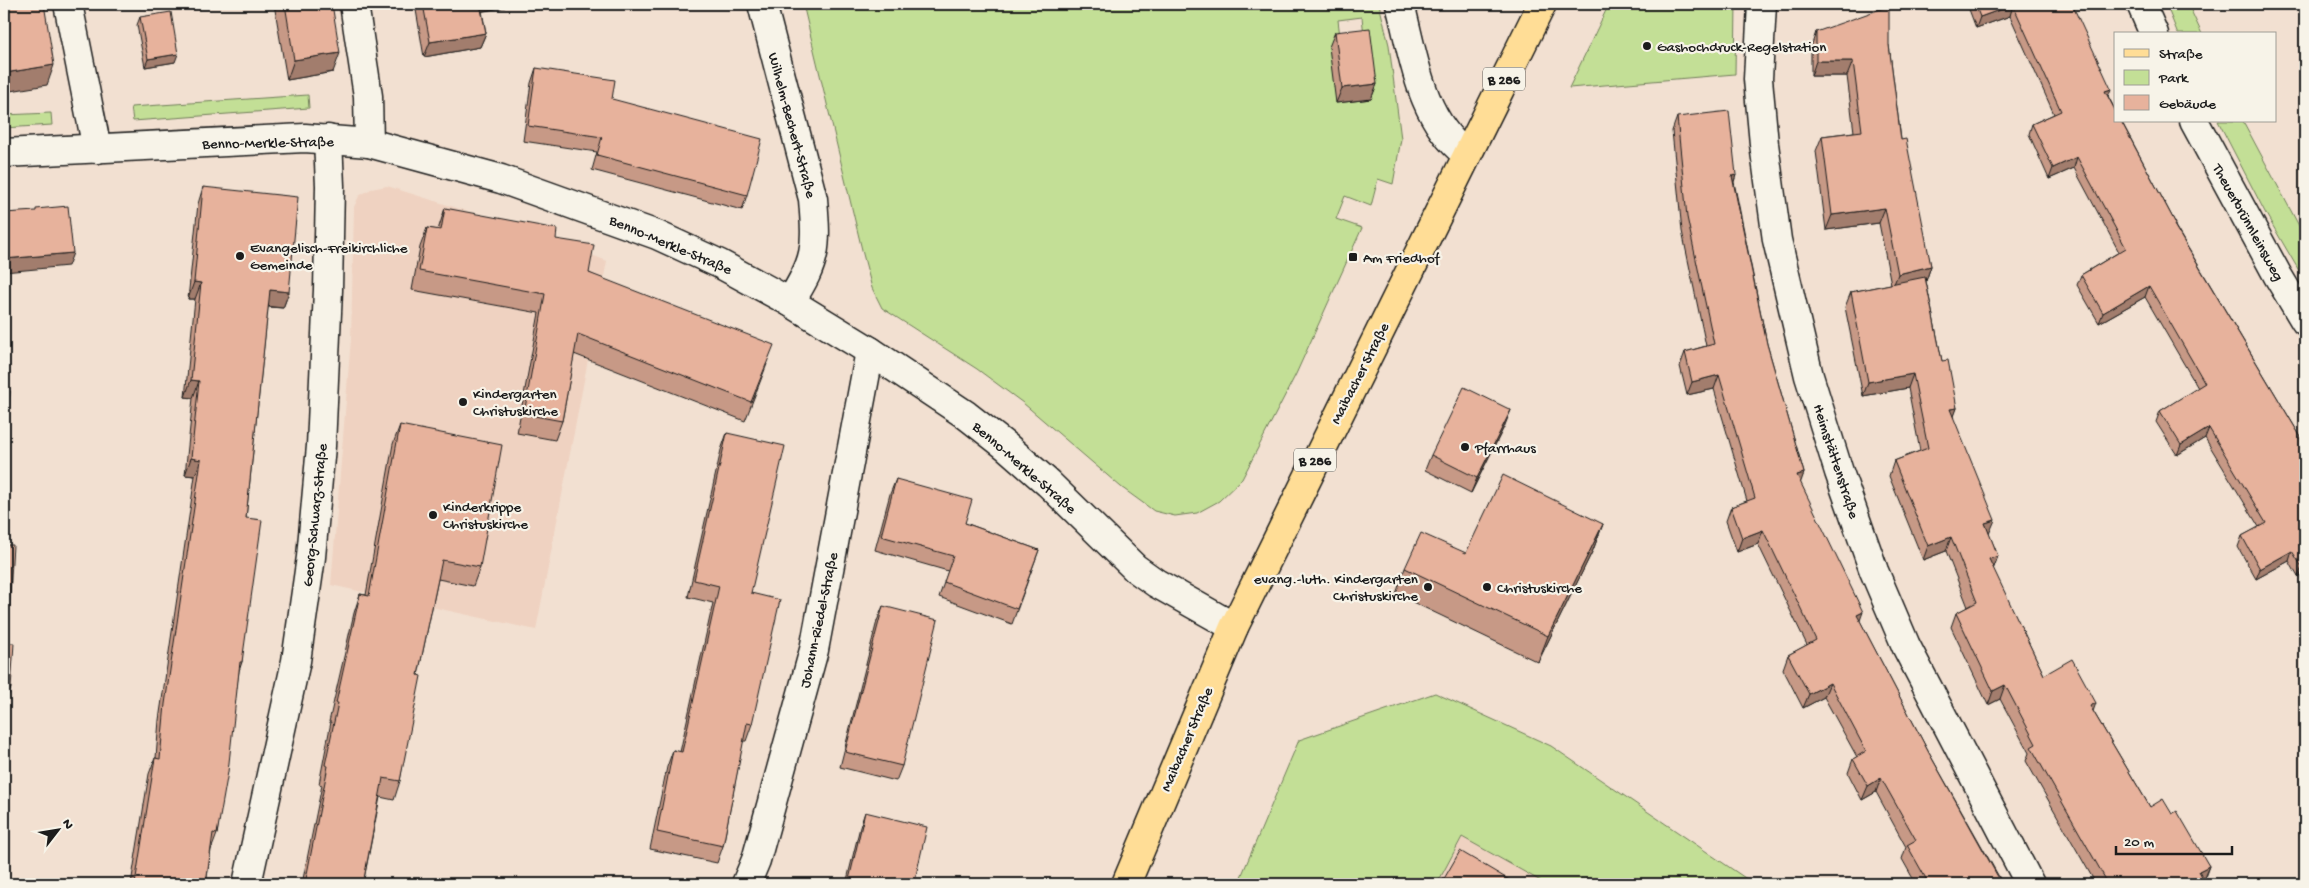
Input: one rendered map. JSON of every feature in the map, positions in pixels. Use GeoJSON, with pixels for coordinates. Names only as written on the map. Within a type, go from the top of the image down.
{"type":"FeatureCollection","features":[{"type":"Feature","properties":{"kind":"main road","name":"Maibacher Straße"},"geometry":{"type":"LineString","coordinates":[[1126,884],[1234,627],[1466,154],[1542,4]]}},
{"type":"Feature","properties":{"kind":"street"},"geometry":{"type":"LineString","coordinates":[[68,4],[97,149]]}},
{"type":"Feature","properties":{"kind":"street"},"geometry":{"type":"LineString","coordinates":[[354,4],[368,96],[369,143]]}},
{"type":"Feature","properties":{"kind":"street","name":"Wilhelm-Bechert-Straße"},"geometry":{"type":"LineString","coordinates":[[762,4],[813,199],[816,228],[814,257],[806,277],[790,302]]}},
{"type":"Feature","properties":{"kind":"street"},"geometry":{"type":"LineString","coordinates":[[1400,4],[1426,102],[1448,137],[1466,154]]}},
{"type":"Feature","properties":{"kind":"street","name":"Heimstättenstraße"},"geometry":{"type":"LineString","coordinates":[[1762,4],[1758,79],[1764,144],[1777,240],[1809,376],[1839,472],[1874,571],[1906,646],[2030,884]]}},
{"type":"Feature","properties":{"kind":"street"},"geometry":{"type":"LineString","coordinates":[[2141,4],[2153,32]]}},
{"type":"Feature","properties":{"kind":"street","name":"Theuerbrünnleinsweg"},"geometry":{"type":"LineString","coordinates":[[2195,122],[2278,276],[2305,321]]}},
{"type":"Feature","properties":{"kind":"street","name":"Benno-Merkle-Straße"},"geometry":{"type":"LineString","coordinates":[[4,153],[328,139],[369,143],[501,179],[657,235],[720,264],[790,302],[870,351],[966,415],[1007,447],[1135,568],[1156,583],[1234,627]]}},
{"type":"Feature","properties":{"kind":"street","name":"Georg-Schwarz-Straße"},"geometry":{"type":"LineString","coordinates":[[247,884],[296,661],[311,557],[321,446],[328,290],[330,186],[328,139]]}},
{"type":"Feature","properties":{"kind":"street","name":"Johann-Riedel-Straße"},"geometry":{"type":"LineString","coordinates":[[746,884],[756,860],[814,650],[870,351]]}},
{"type":"Feature","properties":{"kind":"shaded area","name":"Kindergarten Christuskirche"},"geometry":{"type":"Polygon","coordinates":[[[387,186],[527,230],[607,261],[536,630],[331,585],[351,339],[354,207],[359,196],[371,189],[387,186]]]}},
{"type":"Feature","properties":{"kind":"shaded area"},"geometry":{"type":"Polygon","coordinates":[[[1462,837],[1546,884],[1437,884],[1462,837]]]}},
{"type":"Feature","properties":{"kind":"green space"},"geometry":{"type":"Polygon","coordinates":[[[803,4],[1379,4],[1389,45],[1401,139],[1393,184],[1378,179],[1371,206],[1345,196],[1336,219],[1362,228],[1296,374],[1242,479],[1219,501],[1197,513],[1175,516],[1154,511],[1121,487],[1023,403],[977,369],[882,308],[872,288],[803,4]],[[1362,17],[1338,20],[1341,45],[1371,99],[1362,17]]]}},
{"type":"Feature","properties":{"kind":"green space"},"geometry":{"type":"Polygon","coordinates":[[[1609,4],[1736,4],[1735,74],[1569,88],[1609,4]]]}},
{"type":"Feature","properties":{"kind":"green space"},"geometry":{"type":"Polygon","coordinates":[[[2166,4],[2188,4],[2201,32],[2177,32],[2166,4]]]}},
{"type":"Feature","properties":{"kind":"green space"},"geometry":{"type":"Polygon","coordinates":[[[308,95],[309,108],[133,121],[131,107],[308,95]]]}},
{"type":"Feature","properties":{"kind":"green space"},"geometry":{"type":"Polygon","coordinates":[[[51,113],[52,125],[4,128],[4,115],[51,113]]]}},
{"type":"Feature","properties":{"kind":"green space"},"geometry":{"type":"Polygon","coordinates":[[[2219,122],[2244,122],[2305,237],[2305,281],[2266,214],[2219,122]]]}},
{"type":"Feature","properties":{"kind":"green space"},"geometry":{"type":"Polygon","coordinates":[[[1435,693],[1551,746],[1754,884],[1546,884],[1462,837],[1437,884],[1238,884],[1299,740],[1435,693]]]}},
{"type":"Feature","properties":{"kind":"building"},"geometry":{"type":"Polygon","coordinates":[[[4,4],[44,4],[54,65],[5,73],[4,4]]]}},
{"type":"Feature","properties":{"kind":"building"},"geometry":{"type":"Polygon","coordinates":[[[285,4],[332,4],[340,53],[294,60],[285,4]]]}},
{"type":"Feature","properties":{"kind":"building"},"geometry":{"type":"Polygon","coordinates":[[[423,4],[480,4],[486,33],[430,42],[423,4]]]}},
{"type":"Feature","properties":{"kind":"building"},"geometry":{"type":"Polygon","coordinates":[[[1975,4],[2072,4],[2111,89],[2105,91],[2114,108],[2114,122],[2122,122],[2176,224],[2174,225],[2305,444],[2305,569],[2292,551],[2260,569],[2242,536],[2266,523],[2209,428],[2181,445],[2160,411],[2205,383],[2149,286],[2103,313],[2081,275],[2126,248],[2077,157],[2053,168],[2032,124],[2061,111],[2013,5],[1980,17],[1975,4]]]}},
{"type":"Feature","properties":{"kind":"building"},"geometry":{"type":"Polygon","coordinates":[[[1889,6],[1889,45],[1901,140],[1906,139],[1931,266],[1898,274],[1885,208],[1832,215],[1822,136],[1862,131],[1853,61],[1816,61],[1816,32],[1889,6]]]}},
{"type":"Feature","properties":{"kind":"building"},"geometry":{"type":"Polygon","coordinates":[[[171,12],[178,54],[148,59],[140,17],[171,12]]]}},
{"type":"Feature","properties":{"kind":"building"},"geometry":{"type":"Polygon","coordinates":[[[1370,28],[1377,84],[1342,88],[1335,32],[1370,28]]]}},
{"type":"Feature","properties":{"kind":"building"},"geometry":{"type":"Polygon","coordinates":[[[536,68],[615,80],[612,99],[762,139],[747,195],[597,155],[602,137],[528,126],[536,68]]]}},
{"type":"Feature","properties":{"kind":"building"},"geometry":{"type":"Polygon","coordinates":[[[1729,111],[1736,175],[1732,176],[1767,344],[1804,473],[1797,475],[1863,612],[1857,615],[1929,753],[2002,884],[1929,884],[1907,845],[1916,840],[1881,778],[1868,786],[1853,759],[1866,751],[1830,683],[1809,694],[1788,655],[1816,640],[1763,530],[1742,538],[1731,507],[1755,498],[1719,375],[1692,382],[1685,352],[1714,344],[1687,217],[1677,117],[1729,111]]]}},
{"type":"Feature","properties":{"kind":"building"},"geometry":{"type":"Polygon","coordinates":[[[203,187],[298,197],[289,292],[270,290],[246,518],[262,520],[242,662],[240,662],[228,772],[217,834],[213,833],[206,884],[135,884],[155,758],[160,759],[165,704],[201,460],[191,458],[199,381],[191,380],[201,283],[194,282],[203,187]]]}},
{"type":"Feature","properties":{"kind":"building"},"geometry":{"type":"Polygon","coordinates":[[[68,206],[73,253],[4,259],[4,213],[68,206]]]}},
{"type":"Feature","properties":{"kind":"building"},"geometry":{"type":"Polygon","coordinates":[[[445,208],[557,229],[556,239],[594,245],[589,273],[774,345],[751,402],[578,334],[562,421],[524,414],[545,294],[419,271],[427,228],[441,230],[445,208]]]}},
{"type":"Feature","properties":{"kind":"building"},"geometry":{"type":"Polygon","coordinates":[[[1925,277],[1942,361],[1948,360],[1957,408],[1950,409],[1995,520],[1985,523],[1998,556],[1989,559],[2044,675],[2072,659],[2096,703],[2090,706],[2150,807],[2163,799],[2172,814],[2177,811],[2209,866],[2199,871],[2206,884],[2098,884],[2106,880],[2031,747],[2036,744],[2005,685],[1993,691],[1956,613],[1977,602],[1951,537],[1928,546],[1894,461],[1928,448],[1913,374],[1868,382],[1851,292],[1925,277]]]}},
{"type":"Feature","properties":{"kind":"building","name":"Pfarrhaus"},"geometry":{"type":"Polygon","coordinates":[[[1464,387],[1511,410],[1477,478],[1431,455],[1464,387]]]}},
{"type":"Feature","properties":{"kind":"building"},"geometry":{"type":"Polygon","coordinates":[[[4,390],[10,391],[5,458],[4,458],[4,390]]]}},
{"type":"Feature","properties":{"kind":"building"},"geometry":{"type":"Polygon","coordinates":[[[400,425],[502,445],[480,567],[442,560],[418,675],[421,676],[400,781],[383,778],[363,884],[305,884],[328,766],[325,765],[338,703],[336,703],[360,594],[369,596],[400,425]]]}},
{"type":"Feature","properties":{"kind":"building"},"geometry":{"type":"Polygon","coordinates":[[[727,433],[785,446],[751,593],[780,600],[752,724],[747,723],[723,846],[657,832],[673,750],[682,752],[719,586],[694,580],[727,433]]]}},
{"type":"Feature","properties":{"kind":"building","name":"Christuskirche"},"geometry":{"type":"Polygon","coordinates":[[[1503,475],[1603,524],[1548,636],[1405,568],[1421,533],[1466,553],[1503,475]]]}},
{"type":"Feature","properties":{"kind":"building"},"geometry":{"type":"Polygon","coordinates":[[[896,479],[972,500],[965,523],[1039,550],[1017,609],[944,582],[953,556],[881,536],[896,479]]]}},
{"type":"Feature","properties":{"kind":"building"},"geometry":{"type":"Polygon","coordinates":[[[4,545],[13,545],[7,643],[14,643],[11,688],[4,688],[4,545]]]}},
{"type":"Feature","properties":{"kind":"building"},"geometry":{"type":"Polygon","coordinates":[[[883,606],[938,620],[902,766],[845,752],[883,606]]]}},
{"type":"Feature","properties":{"kind":"building"},"geometry":{"type":"Polygon","coordinates":[[[865,812],[927,827],[914,884],[848,884],[865,812]]]}},
{"type":"Feature","properties":{"kind":"building"},"geometry":{"type":"Polygon","coordinates":[[[1460,851],[1516,884],[1441,884],[1460,851]]]}},
{"type":"Feature","properties":{"kind":"place","name":"Gashochdruck-Regelstation"},"geometry":{"type":"Point","coordinates":[1647,46]}},
{"type":"Feature","properties":{"kind":"place","name":"Evangelisch-Freikirchliche Gemeinde"},"geometry":{"type":"Point","coordinates":[240,256]}},
{"type":"Feature","properties":{"kind":"place","name":"Am Friedhof"},"geometry":{"type":"Point","coordinates":[1353,257]}},
{"type":"Feature","properties":{"kind":"place","name":"Kindergarten Christuskirche"},"geometry":{"type":"Point","coordinates":[463,402]}},
{"type":"Feature","properties":{"kind":"place","name":"Pfarrhaus"},"geometry":{"type":"Point","coordinates":[1465,447]}},
{"type":"Feature","properties":{"kind":"place","name":"Kinderkrippe Christuskirche"},"geometry":{"type":"Point","coordinates":[433,515]}},
{"type":"Feature","properties":{"kind":"place","name":"evang.-luth. Kindergarten Christuskirche"},"geometry":{"type":"Point","coordinates":[1428,587]}},
{"type":"Feature","properties":{"kind":"place","name":"Christuskirche"},"geometry":{"type":"Point","coordinates":[1487,587]}}]}
